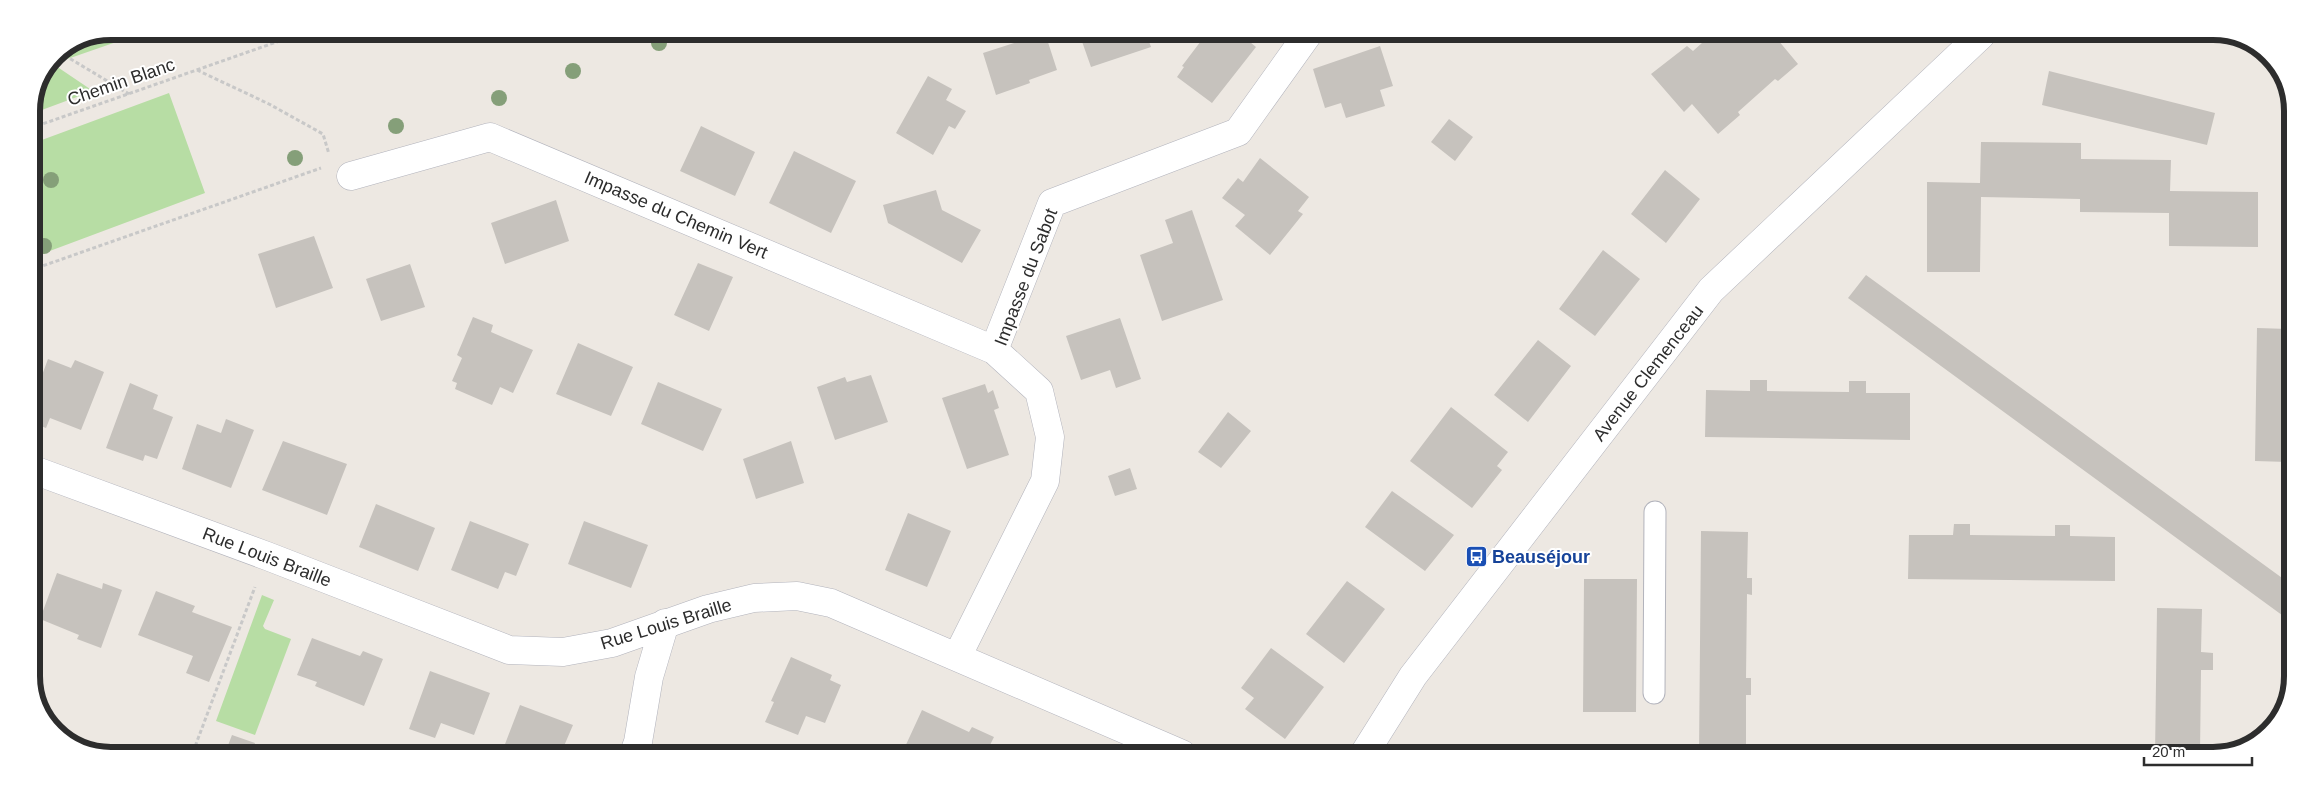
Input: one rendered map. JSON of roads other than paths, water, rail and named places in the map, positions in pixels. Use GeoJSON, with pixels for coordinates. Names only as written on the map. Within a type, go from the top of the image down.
{"type":"FeatureCollection","features":[{"type":"Feature","properties":{"kind":"street","name":"Impasse du Sabot"},"geometry":{"type":"LineString","coordinates":[[957,657],[1045,481],[1050,437],[1040,391],[994,350],[1052,203],[1238,132],[1304,40]]}},
{"type":"Feature","properties":{"kind":"street","name":"Avenue Clemenceau"},"geometry":{"type":"LineString","coordinates":[[1368,747],[1413,676],[1712,290],[1976,40]]}},
{"type":"Feature","properties":{"kind":"street","name":"Impasse du Chemin Vert"},"geometry":{"type":"LineString","coordinates":[[343,173],[490,137],[994,350]]}},
{"type":"Feature","properties":{"kind":"street","name":"Rue Louis Braille"},"geometry":{"type":"LineString","coordinates":[[40,472],[267,556],[509,650],[563,652],[612,643],[708,609],[754,598],[797,596],[830,603],[1166,747]]}},
{"type":"Feature","properties":{"kind":"street"},"geometry":{"type":"LineString","coordinates":[[636,747],[649,677],[665,623]]}},
{"type":"Feature","properties":{"kind":"lane"},"geometry":{"type":"LineString","coordinates":[[1654,693],[1655,512]]}},
{"type":"Feature","properties":{"kind":"place","name":"Beauséjour"},"geometry":{"type":"Point","coordinates":[1476,557]}}]}
